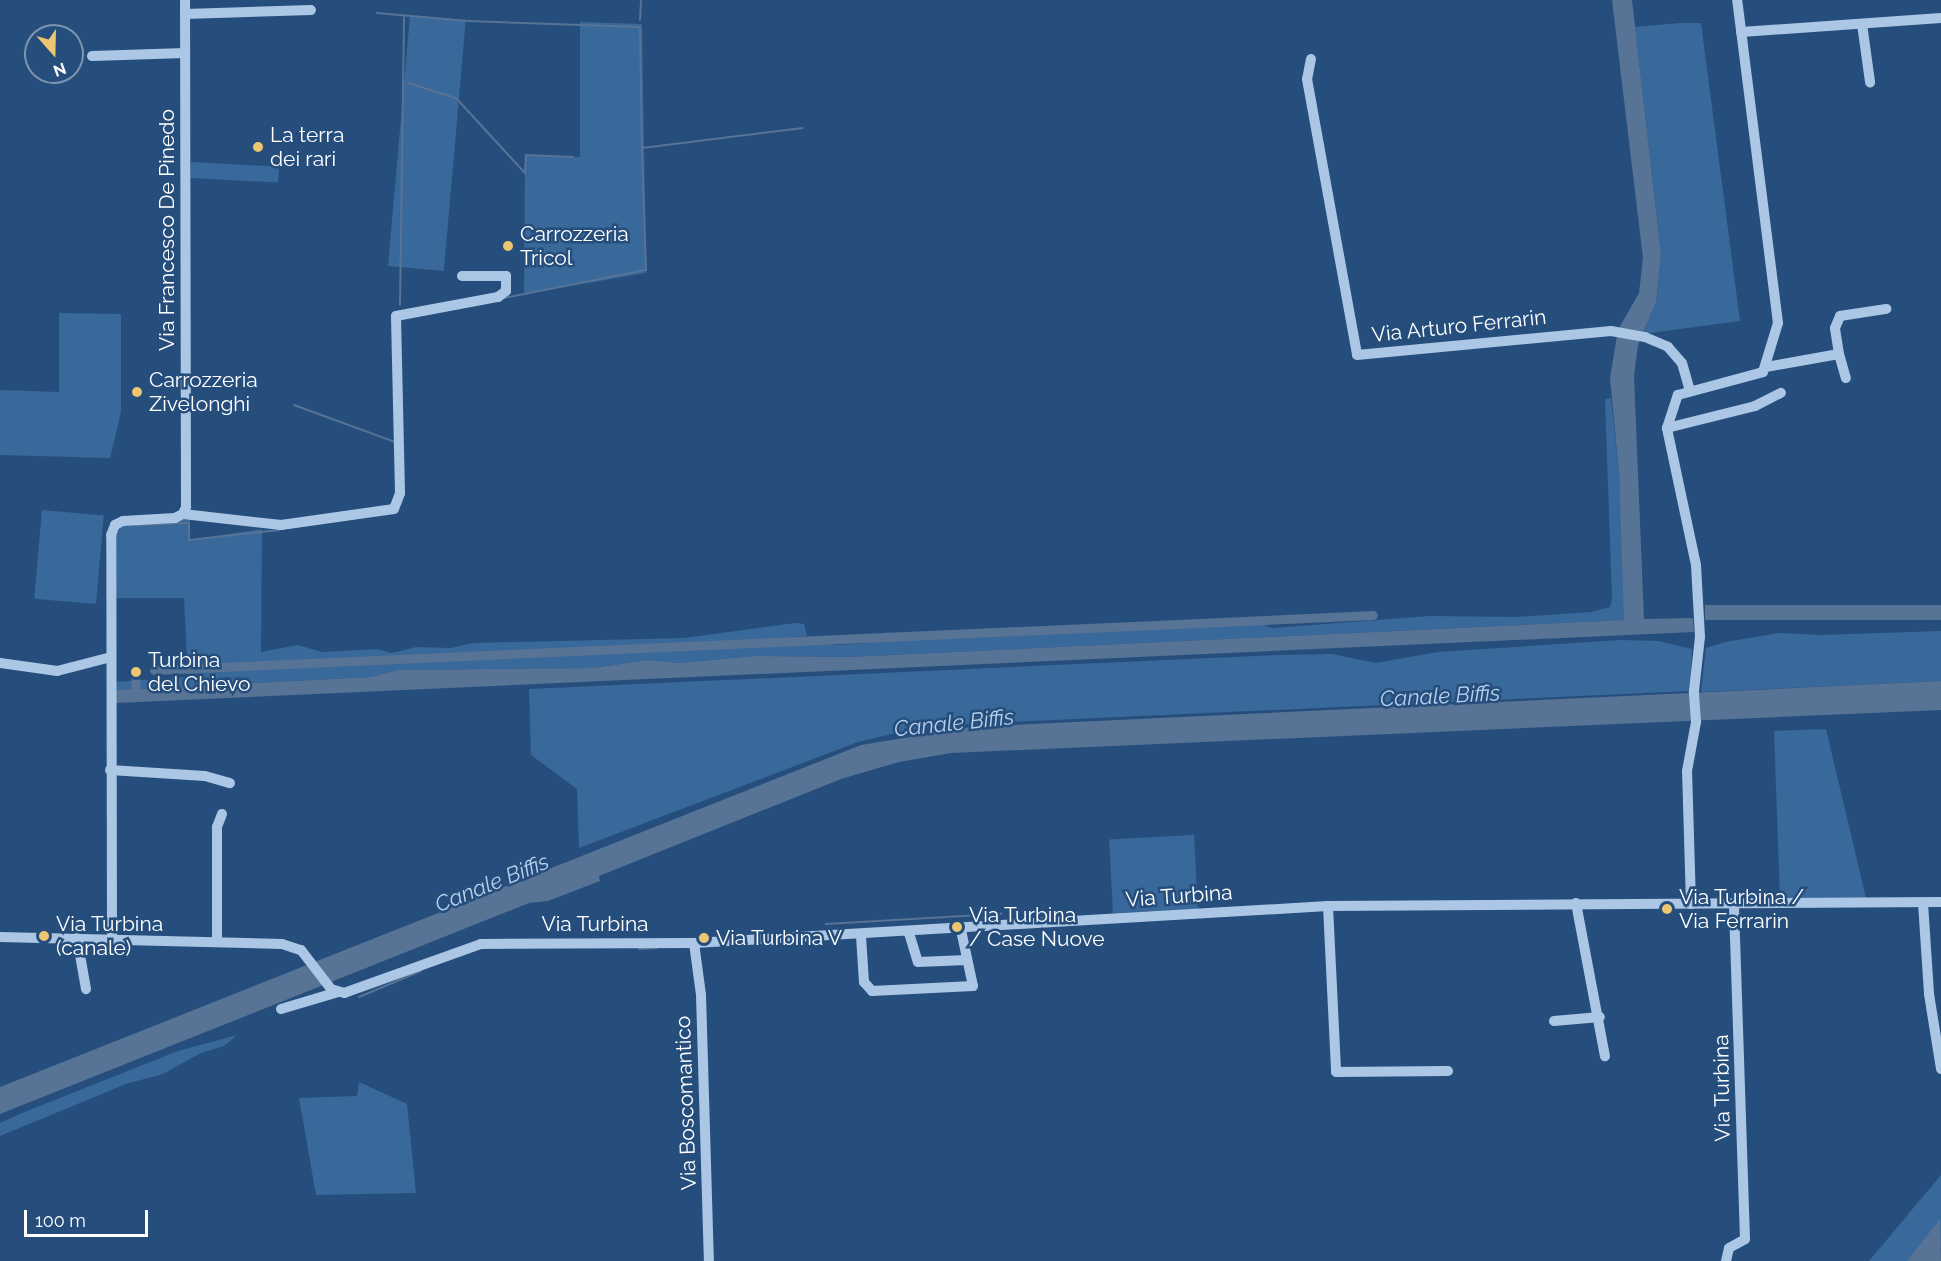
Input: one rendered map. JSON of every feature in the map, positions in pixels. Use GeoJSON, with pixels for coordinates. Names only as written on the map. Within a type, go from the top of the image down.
{"type":"FeatureCollection","features":[{"type":"Feature","properties":{"kind":"street","name":"Via Francesco De Pinedo"},"geometry":{"type":"LineString","coordinates":[[183,514],[187,365],[185,0]]}},
{"type":"Feature","properties":{"kind":"street"},"geometry":{"type":"LineString","coordinates":[[1737,0],[1778,316],[1766,367]]}},
{"type":"Feature","properties":{"kind":"street"},"geometry":{"type":"LineString","coordinates":[[185,14],[311,10]]}},
{"type":"Feature","properties":{"kind":"street"},"geometry":{"type":"LineString","coordinates":[[1741,32],[1941,18]]}},
{"type":"Feature","properties":{"kind":"street"},"geometry":{"type":"LineString","coordinates":[[1862,24],[1870,82]]}},
{"type":"Feature","properties":{"kind":"street"},"geometry":{"type":"LineString","coordinates":[[92,56],[184,53]]}},
{"type":"Feature","properties":{"kind":"street","name":"Via Arturo Ferrarin"},"geometry":{"type":"LineString","coordinates":[[1311,58],[1307,79],[1357,355],[1611,331],[1645,337],[1676,354],[1687,375],[1690,391]]}},
{"type":"Feature","properties":{"kind":"street"},"geometry":{"type":"LineString","coordinates":[[112,939],[111,535],[115,525],[183,514],[231,516],[281,525],[394,509],[400,493],[396,316],[498,297],[506,291],[506,276],[462,276]]}},
{"type":"Feature","properties":{"kind":"street"},"geometry":{"type":"LineString","coordinates":[[1846,378],[1835,327],[1840,316],[1886,309]]}},
{"type":"Feature","properties":{"kind":"street"},"geometry":{"type":"LineString","coordinates":[[1691,904],[1687,771],[1696,722],[1694,691],[1700,637],[1699,608],[1696,565],[1667,428],[1673,400],[1690,391],[1756,376],[1766,367],[1839,354]]}},
{"type":"Feature","properties":{"kind":"street"},"geometry":{"type":"LineString","coordinates":[[1667,428],[1755,406],[1781,393]]}},
{"type":"Feature","properties":{"kind":"street"},"geometry":{"type":"LineString","coordinates":[[0,663],[57,671],[111,657]]}},
{"type":"Feature","properties":{"kind":"street"},"geometry":{"type":"LineString","coordinates":[[111,770],[205,776],[230,783]]}},
{"type":"Feature","properties":{"kind":"street"},"geometry":{"type":"LineString","coordinates":[[217,940],[217,827],[222,814]]}},
{"type":"Feature","properties":{"kind":"street","name":"Via Turbina"},"geometry":{"type":"LineString","coordinates":[[281,1009],[335,990],[358,990],[481,944],[694,943],[861,936],[1328,906],[1941,902]]}},
{"type":"Feature","properties":{"kind":"street"},"geometry":{"type":"LineString","coordinates":[[1576,903],[1600,1017],[1605,1056]]}},
{"type":"Feature","properties":{"kind":"street"},"geometry":{"type":"LineString","coordinates":[[1923,903],[1929,994],[1941,1070]]}},
{"type":"Feature","properties":{"kind":"street","name":"Via Turbina"},"geometry":{"type":"LineString","coordinates":[[1726,1261],[1729,1248],[1745,1239],[1734,904]]}},
{"type":"Feature","properties":{"kind":"street"},"geometry":{"type":"LineString","coordinates":[[1328,906],[1336,1072],[1448,1071]]}},
{"type":"Feature","properties":{"kind":"street"},"geometry":{"type":"LineString","coordinates":[[861,936],[864,982],[872,991],[973,986],[961,930]]}},
{"type":"Feature","properties":{"kind":"street"},"geometry":{"type":"LineString","coordinates":[[909,933],[918,962],[968,960]]}},
{"type":"Feature","properties":{"kind":"street"},"geometry":{"type":"LineString","coordinates":[[0,937],[217,940],[282,944],[306,954],[335,990]]}},
{"type":"Feature","properties":{"kind":"street"},"geometry":{"type":"LineString","coordinates":[[77,938],[86,989]]}},
{"type":"Feature","properties":{"kind":"street","name":"Via Boscomantico"},"geometry":{"type":"LineString","coordinates":[[694,943],[701,995],[709,1261]]}},
{"type":"Feature","properties":{"kind":"street"},"geometry":{"type":"LineString","coordinates":[[1554,1021],[1600,1017]]}},
{"type":"Feature","properties":{"kind":"shaded area"},"geometry":{"type":"Polygon","coordinates":[[[1612,0],[1632,0],[1661,255],[1656,302],[1638,345],[1634,376],[1644,619],[1693,618],[1694,632],[116,703],[116,690],[371,677],[398,670],[593,668],[648,660],[679,663],[754,656],[848,657],[1624,620],[1619,473],[1610,378],[1618,330],[1639,293],[1643,258],[1612,0]]]}},
{"type":"Feature","properties":{"kind":"shaded area"},"geometry":{"type":"Polygon","coordinates":[[[410,15],[466,20],[444,271],[388,266],[410,15]]]}},
{"type":"Feature","properties":{"kind":"shaded area"},"geometry":{"type":"Polygon","coordinates":[[[580,22],[642,24],[646,273],[524,294],[525,154],[580,157],[580,22]]]}},
{"type":"Feature","properties":{"kind":"shaded area"},"geometry":{"type":"Polygon","coordinates":[[[1701,23],[1740,321],[1643,334],[1656,302],[1661,255],[1635,27],[1701,23]]]}},
{"type":"Feature","properties":{"kind":"shaded area"},"geometry":{"type":"Polygon","coordinates":[[[191,162],[279,167],[278,183],[190,178],[191,162]]]}},
{"type":"Feature","properties":{"kind":"shaded area"},"geometry":{"type":"Polygon","coordinates":[[[59,313],[121,314],[121,412],[110,458],[0,455],[0,390],[59,392],[59,313]]]}},
{"type":"Feature","properties":{"kind":"shaded area"},"geometry":{"type":"Polygon","coordinates":[[[1611,398],[1619,473],[1625,620],[848,657],[754,656],[679,663],[648,660],[593,668],[398,670],[371,677],[116,690],[116,682],[188,677],[184,598],[114,598],[115,535],[123,526],[190,519],[189,540],[262,529],[261,652],[298,645],[322,652],[377,649],[392,653],[416,647],[451,648],[473,643],[684,638],[795,623],[804,624],[807,636],[790,637],[784,642],[839,645],[868,643],[888,632],[922,640],[1261,624],[1273,628],[1430,616],[1515,617],[1591,612],[1610,607],[1612,599],[1605,399],[1611,398]]]}},
{"type":"Feature","properties":{"kind":"shaded area"},"geometry":{"type":"Polygon","coordinates":[[[42,510],[104,515],[96,604],[34,599],[42,510]]]}},
{"type":"Feature","properties":{"kind":"shaded area"},"geometry":{"type":"Polygon","coordinates":[[[1705,605],[1941,605],[1941,620],[1705,620],[1705,605]]]}},
{"type":"Feature","properties":{"kind":"shaded area"},"geometry":{"type":"Polygon","coordinates":[[[1941,631],[1941,681],[1701,692],[1706,648],[1725,642],[1779,633],[1822,635],[1941,631]]]}},
{"type":"Feature","properties":{"kind":"shaded area"},"geometry":{"type":"Polygon","coordinates":[[[1621,640],[1658,641],[1692,649],[1690,691],[946,725],[905,731],[858,742],[579,848],[577,789],[531,755],[529,689],[1277,655],[1332,654],[1376,663],[1438,652],[1621,640]]]}},
{"type":"Feature","properties":{"kind":"shaded area"},"geometry":{"type":"Polygon","coordinates":[[[1941,681],[1941,710],[951,753],[899,762],[841,779],[599,876],[600,881],[548,901],[529,903],[0,1114],[0,1087],[861,745],[971,727],[1941,681]]]}},
{"type":"Feature","properties":{"kind":"shaded area"},"geometry":{"type":"Polygon","coordinates":[[[1826,729],[1866,898],[1780,898],[1774,731],[1826,729]]]}},
{"type":"Feature","properties":{"kind":"shaded area"},"geometry":{"type":"Polygon","coordinates":[[[1194,835],[1198,909],[1113,913],[1109,839],[1194,835]]]}},
{"type":"Feature","properties":{"kind":"shaded area"},"geometry":{"type":"Polygon","coordinates":[[[237,1035],[224,1046],[201,1053],[163,1074],[126,1084],[0,1136],[0,1123],[22,1113],[178,1051],[237,1035]]]}},
{"type":"Feature","properties":{"kind":"shaded area"},"geometry":{"type":"Polygon","coordinates":[[[359,1082],[407,1104],[416,1193],[316,1195],[299,1098],[357,1096],[359,1082]]]}},
{"type":"Feature","properties":{"kind":"shaded area"},"geometry":{"type":"Polygon","coordinates":[[[1941,1175],[1941,1247],[1919,1261],[1869,1261],[1941,1175]]]}},
{"type":"Feature","properties":{"kind":"shaded area"},"geometry":{"type":"Polygon","coordinates":[[[1940,1219],[1941,1261],[1907,1261],[1940,1219]]]}},
{"type":"Feature","properties":{"kind":"waterway"},"geometry":{"type":"LineString","coordinates":[[640,20],[641,0]]}},
{"type":"Feature","properties":{"kind":"waterway"},"geometry":{"type":"LineString","coordinates":[[377,13],[468,21],[640,27],[642,148]]}},
{"type":"Feature","properties":{"kind":"waterway"},"geometry":{"type":"LineString","coordinates":[[400,305],[404,17]]}},
{"type":"Feature","properties":{"kind":"waterway"},"geometry":{"type":"LineString","coordinates":[[408,83],[456,98],[525,173]]}},
{"type":"Feature","properties":{"kind":"waterway"},"geometry":{"type":"LineString","coordinates":[[504,298],[646,270],[642,148],[803,128]]}},
{"type":"Feature","properties":{"kind":"waterway"},"geometry":{"type":"LineString","coordinates":[[525,173],[526,155],[573,157]]}},
{"type":"Feature","properties":{"kind":"waterway"},"geometry":{"type":"LineString","coordinates":[[294,405],[395,442]]}},
{"type":"Feature","properties":{"kind":"waterway"},"geometry":{"type":"LineString","coordinates":[[137,525],[189,523],[189,540],[279,530]]}},
{"type":"Feature","properties":{"kind":"waterway"},"geometry":{"type":"LineString","coordinates":[[154,670],[1373,615]]}},
{"type":"Feature","properties":{"kind":"waterway"},"geometry":{"type":"LineString","coordinates":[[135,671],[136,696],[141,695]]}},
{"type":"Feature","properties":{"kind":"waterway"},"geometry":{"type":"LineString","coordinates":[[826,924],[1002,914]]}},
{"type":"Feature","properties":{"kind":"waterway"},"geometry":{"type":"LineString","coordinates":[[639,949],[657,948]]}},
{"type":"Feature","properties":{"kind":"waterway"},"geometry":{"type":"LineString","coordinates":[[359,997],[421,971]]}},
{"type":"Feature","properties":{"kind":"place","name":"La terra dei rari"},"geometry":{"type":"Point","coordinates":[258,147]}},
{"type":"Feature","properties":{"kind":"place","name":"Carrozzeria Tricol"},"geometry":{"type":"Point","coordinates":[508,246]}},
{"type":"Feature","properties":{"kind":"place","name":"Carrozzeria Zivelonghi"},"geometry":{"type":"Point","coordinates":[137,392]}},
{"type":"Feature","properties":{"kind":"place","name":"Turbina del Chievo"},"geometry":{"type":"Point","coordinates":[136,672]}},
{"type":"Feature","properties":{"kind":"place","name":"Via Turbina / Via Ferrarin"},"geometry":{"type":"Point","coordinates":[1667,909]}},
{"type":"Feature","properties":{"kind":"place","name":"Via Turbina / Case Nuove"},"geometry":{"type":"Point","coordinates":[957,927]}},
{"type":"Feature","properties":{"kind":"place","name":"Via Turbina (canale)"},"geometry":{"type":"Point","coordinates":[44,936]}},
{"type":"Feature","properties":{"kind":"place","name":"Via Turbina V"},"geometry":{"type":"Point","coordinates":[704,938]}},
{"type":"Feature","properties":{"kind":"water label","name":"Canale Biffis"},"geometry":{"type":"Point","coordinates":[1440,696]}},
{"type":"Feature","properties":{"kind":"water label","name":"Canale Biffis"},"geometry":{"type":"Point","coordinates":[954,723]}},
{"type":"Feature","properties":{"kind":"water label","name":"Canale Biffis"},"geometry":{"type":"Point","coordinates":[492,883]}}]}
